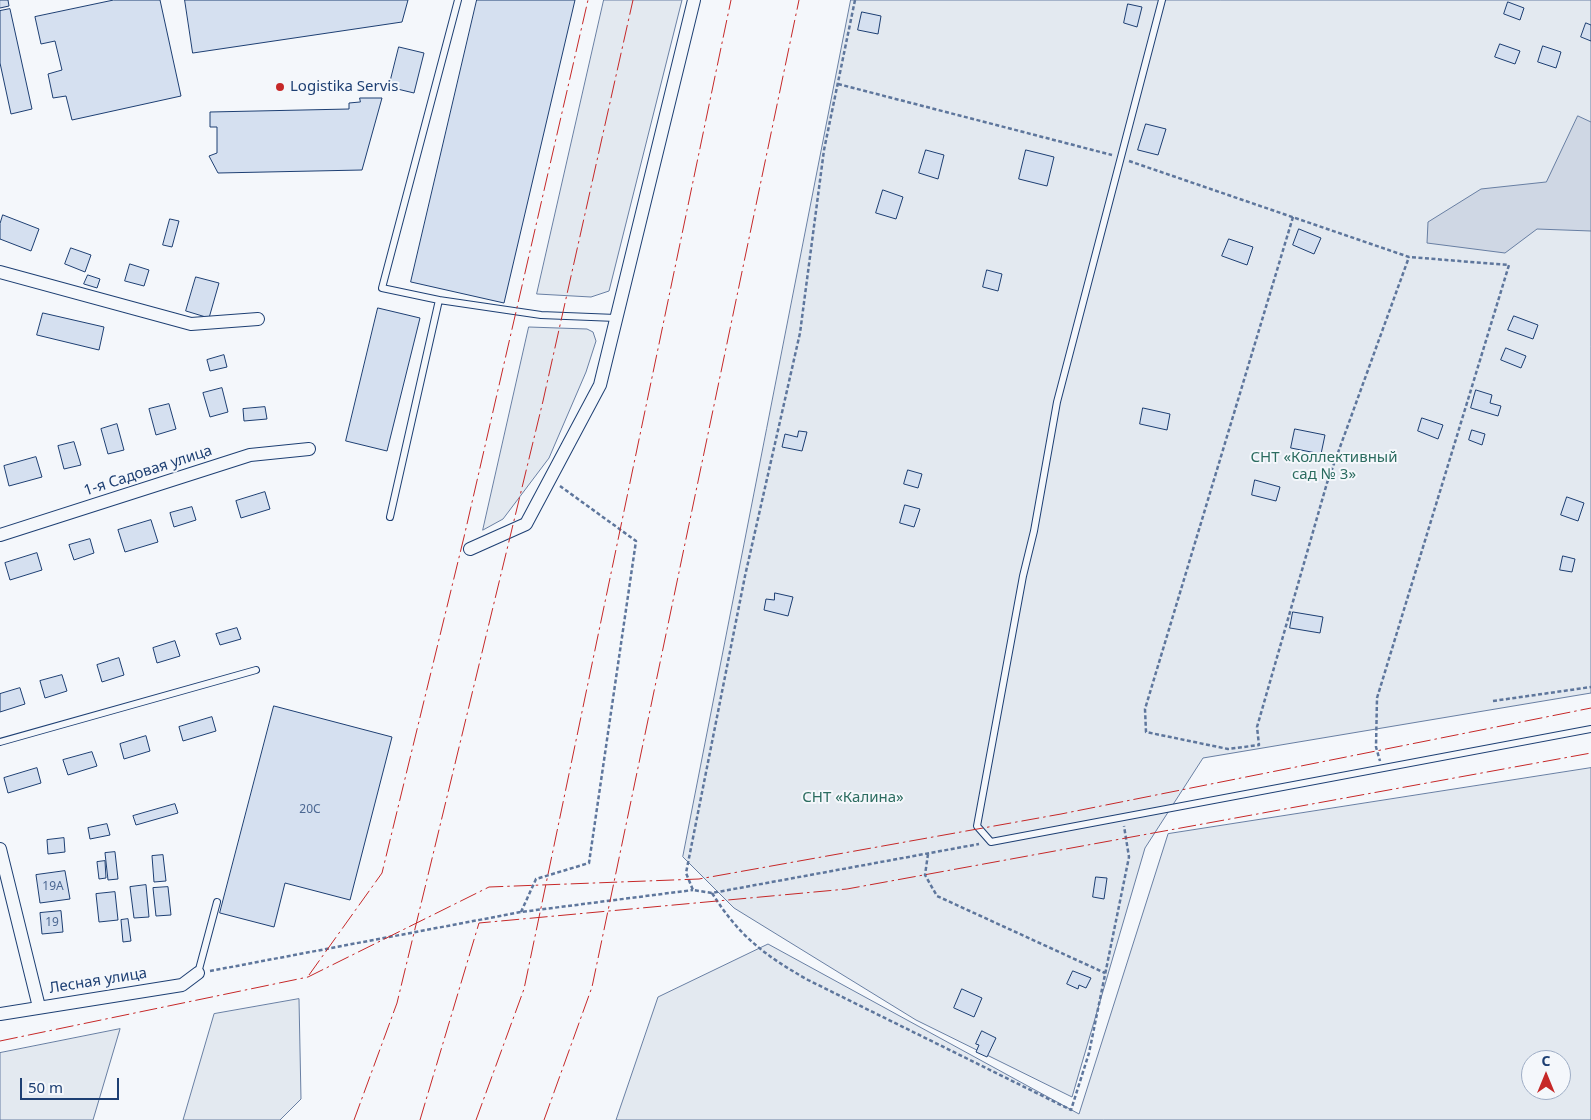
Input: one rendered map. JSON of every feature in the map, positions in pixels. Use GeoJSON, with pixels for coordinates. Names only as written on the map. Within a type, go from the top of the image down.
{"type":"FeatureCollection","features":[{"type":"Feature","properties":{"kind":"street"},"geometry":{"type":"LineString","coordinates":[[470,548],[526,524],[600,385],[694,0]]}},
{"type":"Feature","properties":{"kind":"street"},"geometry":{"type":"LineString","coordinates":[[0,272],[191,324],[258,319]]}},
{"type":"Feature","properties":{"kind":"street","name":"1-я Садовая улица"},"geometry":{"type":"LineString","coordinates":[[0,535],[250,455],[309,449]]}},
{"type":"Feature","properties":{"kind":"street"},"geometry":{"type":"LineString","coordinates":[[0,849],[40,1007]]}},
{"type":"Feature","properties":{"kind":"street","name":"Лесная улица"},"geometry":{"type":"LineString","coordinates":[[0,1014],[182,985],[198,973]]}},
{"type":"Feature","properties":{"kind":"lane"},"geometry":{"type":"LineString","coordinates":[[458,0],[382,288],[439,300],[541,315],[616,318]]}},
{"type":"Feature","properties":{"kind":"lane"},"geometry":{"type":"LineString","coordinates":[[1162,0],[1056,402],[1034,531],[1023,576],[977,826],[990,842],[1591,729]]}},
{"type":"Feature","properties":{"kind":"lane"},"geometry":{"type":"LineString","coordinates":[[390,517],[439,300]]}},
{"type":"Feature","properties":{"kind":"lane"},"geometry":{"type":"LineString","coordinates":[[0,742],[256,670]]}},
{"type":"Feature","properties":{"kind":"lane"},"geometry":{"type":"LineString","coordinates":[[198,973],[216,902]]}},
{"type":"Feature","properties":{"kind":"path"},"geometry":{"type":"LineString","coordinates":[[693,890],[686,874],[745,576],[800,333],[824,150],[855,0]]}},
{"type":"Feature","properties":{"kind":"path"},"geometry":{"type":"LineString","coordinates":[[838,84],[1120,158],[1409,257],[1509,265],[1377,698],[1376,747],[1381,768]]}},
{"type":"Feature","properties":{"kind":"path"},"geometry":{"type":"LineString","coordinates":[[1293,217],[1145,709],[1146,732],[1228,749],[1259,746],[1257,727],[1327,483],[1409,257]]}},
{"type":"Feature","properties":{"kind":"path"},"geometry":{"type":"LineString","coordinates":[[521,912],[536,879],[589,863],[636,541],[550,479]]}},
{"type":"Feature","properties":{"kind":"path"},"geometry":{"type":"LineString","coordinates":[[1493,701],[1591,687]]}},
{"type":"Feature","properties":{"kind":"path"},"geometry":{"type":"LineString","coordinates":[[712,893],[729,920],[771,959],[808,980],[1072,1110],[1090,1053],[1128,857],[1122,818]]}},
{"type":"Feature","properties":{"kind":"path"},"geometry":{"type":"LineString","coordinates":[[198,973],[521,912],[693,890],[712,893],[990,842]]}},
{"type":"Feature","properties":{"kind":"path"},"geometry":{"type":"LineString","coordinates":[[928,854],[925,875],[937,896],[1105,973]]}},
{"type":"Feature","properties":{"kind":"green space"},"geometry":{"type":"Polygon","coordinates":[[[604,0],[682,0],[609,291],[591,297],[537,294],[604,0]]]}},
{"type":"Feature","properties":{"kind":"green space"},"geometry":{"type":"Polygon","coordinates":[[[851,0],[1591,0],[1591,693],[1203,758],[1145,848],[1072,1097],[916,1020],[734,908],[683,857],[851,0]]]}},
{"type":"Feature","properties":{"kind":"green space"},"geometry":{"type":"Polygon","coordinates":[[[529,327],[587,329],[593,332],[596,341],[586,372],[549,458],[503,519],[483,530],[529,327]]]}},
{"type":"Feature","properties":{"kind":"green space"},"geometry":{"type":"Polygon","coordinates":[[[1591,768],[1591,1120],[616,1120],[658,997],[768,944],[1079,1114],[1168,834],[1591,768]]]}},
{"type":"Feature","properties":{"kind":"green space"},"geometry":{"type":"Polygon","coordinates":[[[299,999],[301,1099],[280,1120],[183,1120],[214,1014],[299,999]]]}},
{"type":"Feature","properties":{"kind":"green space"},"geometry":{"type":"Polygon","coordinates":[[[120,1029],[93,1120],[0,1120],[0,1053],[120,1029]]]}},
{"type":"Feature","properties":{"kind":"shaded area"},"geometry":{"type":"Polygon","coordinates":[[[1578,116],[1591,122],[1591,231],[1537,229],[1505,253],[1427,243],[1428,222],[1481,189],[1546,182],[1578,116]]]}},
{"type":"Feature","properties":{"kind":"building"},"geometry":{"type":"Polygon","coordinates":[[[0,0],[8,0],[9,6],[0,8],[0,0]]]}},
{"type":"Feature","properties":{"kind":"building"},"geometry":{"type":"Polygon","coordinates":[[[114,0],[160,0],[181,96],[72,120],[66,96],[53,98],[48,74],[62,70],[55,41],[41,44],[35,17],[114,0]]]}},
{"type":"Feature","properties":{"kind":"building"},"geometry":{"type":"Polygon","coordinates":[[[185,0],[408,0],[402,22],[193,53],[185,0]]]}},
{"type":"Feature","properties":{"kind":"building"},"geometry":{"type":"Polygon","coordinates":[[[477,0],[575,0],[504,303],[411,282],[477,0]]]}},
{"type":"Feature","properties":{"kind":"building"},"geometry":{"type":"Polygon","coordinates":[[[1508,2],[1524,8],[1520,20],[1504,14],[1508,2]]]}},
{"type":"Feature","properties":{"kind":"building"},"geometry":{"type":"Polygon","coordinates":[[[1128,4],[1142,7],[1137,27],[1124,23],[1128,4]]]}},
{"type":"Feature","properties":{"kind":"building"},"geometry":{"type":"Polygon","coordinates":[[[10,9],[32,109],[11,114],[0,63],[0,11],[10,9]]]}},
{"type":"Feature","properties":{"kind":"building"},"geometry":{"type":"Polygon","coordinates":[[[862,12],[881,16],[878,34],[858,30],[862,12]]]}},
{"type":"Feature","properties":{"kind":"building"},"geometry":{"type":"Polygon","coordinates":[[[1586,23],[1591,25],[1591,41],[1581,37],[1586,23]]]}},
{"type":"Feature","properties":{"kind":"building"},"geometry":{"type":"Polygon","coordinates":[[[1500,44],[1520,51],[1515,64],[1495,57],[1500,44]]]}},
{"type":"Feature","properties":{"kind":"building"},"geometry":{"type":"Polygon","coordinates":[[[1543,46],[1561,52],[1556,68],[1538,62],[1543,46]]]}},
{"type":"Feature","properties":{"kind":"building"},"geometry":{"type":"Polygon","coordinates":[[[399,47],[424,53],[414,93],[389,87],[399,47]]]}},
{"type":"Feature","properties":{"kind":"building"},"geometry":{"type":"Polygon","coordinates":[[[360,98],[382,98],[362,170],[218,173],[209,156],[217,153],[217,127],[210,127],[210,112],[349,109],[349,103],[360,102],[360,98]]]}},
{"type":"Feature","properties":{"kind":"building"},"geometry":{"type":"Polygon","coordinates":[[[1146,124],[1166,129],[1158,155],[1138,150],[1146,124]]]}},
{"type":"Feature","properties":{"kind":"building"},"geometry":{"type":"Polygon","coordinates":[[[926,150],[944,155],[938,179],[919,173],[926,150]]]}},
{"type":"Feature","properties":{"kind":"building"},"geometry":{"type":"Polygon","coordinates":[[[1026,150],[1054,157],[1047,186],[1019,179],[1026,150]]]}},
{"type":"Feature","properties":{"kind":"building"},"geometry":{"type":"Polygon","coordinates":[[[883,190],[903,197],[896,219],[876,213],[883,190]]]}},
{"type":"Feature","properties":{"kind":"building"},"geometry":{"type":"Polygon","coordinates":[[[3,215],[39,229],[31,251],[0,239],[0,224],[3,215]]]}},
{"type":"Feature","properties":{"kind":"building"},"geometry":{"type":"Polygon","coordinates":[[[170,219],[179,221],[172,247],[163,245],[170,219]]]}},
{"type":"Feature","properties":{"kind":"building"},"geometry":{"type":"Polygon","coordinates":[[[1299,229],[1321,238],[1314,254],[1293,245],[1299,229]]]}},
{"type":"Feature","properties":{"kind":"building"},"geometry":{"type":"Polygon","coordinates":[[[1229,239],[1253,247],[1247,265],[1222,256],[1229,239]]]}},
{"type":"Feature","properties":{"kind":"building"},"geometry":{"type":"Polygon","coordinates":[[[71,248],[91,255],[85,272],[65,264],[71,248]]]}},
{"type":"Feature","properties":{"kind":"building"},"geometry":{"type":"Polygon","coordinates":[[[130,264],[149,270],[144,286],[125,281],[130,264]]]}},
{"type":"Feature","properties":{"kind":"building"},"geometry":{"type":"Polygon","coordinates":[[[987,270],[1002,274],[998,291],[983,287],[987,270]]]}},
{"type":"Feature","properties":{"kind":"building"},"geometry":{"type":"Polygon","coordinates":[[[88,275],[100,279],[97,288],[84,284],[88,275]]]}},
{"type":"Feature","properties":{"kind":"building"},"geometry":{"type":"Polygon","coordinates":[[[196,277],[219,283],[209,318],[186,311],[196,277]]]}},
{"type":"Feature","properties":{"kind":"building"},"geometry":{"type":"Polygon","coordinates":[[[378,308],[420,318],[387,451],[346,441],[378,308]]]}},
{"type":"Feature","properties":{"kind":"building"},"geometry":{"type":"Polygon","coordinates":[[[43,313],[104,327],[99,350],[37,335],[43,313]]]}},
{"type":"Feature","properties":{"kind":"building"},"geometry":{"type":"Polygon","coordinates":[[[1514,316],[1538,325],[1533,339],[1508,330],[1514,316]]]}},
{"type":"Feature","properties":{"kind":"building"},"geometry":{"type":"Polygon","coordinates":[[[1506,348],[1526,356],[1521,368],[1501,360],[1506,348]]]}},
{"type":"Feature","properties":{"kind":"building"},"geometry":{"type":"Polygon","coordinates":[[[224,355],[227,367],[210,371],[207,360],[224,355]]]}},
{"type":"Feature","properties":{"kind":"building"},"geometry":{"type":"Polygon","coordinates":[[[222,388],[228,412],[210,417],[203,393],[222,388]]]}},
{"type":"Feature","properties":{"kind":"building"},"geometry":{"type":"Polygon","coordinates":[[[1476,390],[1492,395],[1490,403],[1501,406],[1498,416],[1471,408],[1476,390]]]}},
{"type":"Feature","properties":{"kind":"building"},"geometry":{"type":"Polygon","coordinates":[[[169,404],[176,429],[156,435],[149,409],[169,404]]]}},
{"type":"Feature","properties":{"kind":"building"},"geometry":{"type":"Polygon","coordinates":[[[265,407],[267,419],[244,421],[243,409],[265,407]]]}},
{"type":"Feature","properties":{"kind":"building"},"geometry":{"type":"Polygon","coordinates":[[[1143,408],[1170,414],[1167,430],[1140,424],[1143,408]]]}},
{"type":"Feature","properties":{"kind":"building"},"geometry":{"type":"Polygon","coordinates":[[[1422,418],[1443,425],[1438,439],[1418,431],[1422,418]]]}},
{"type":"Feature","properties":{"kind":"building"},"geometry":{"type":"Polygon","coordinates":[[[117,424],[124,450],[108,454],[101,429],[117,424]]]}},
{"type":"Feature","properties":{"kind":"building"},"geometry":{"type":"Polygon","coordinates":[[[1295,429],[1325,435],[1321,454],[1291,448],[1295,429]]]}},
{"type":"Feature","properties":{"kind":"building"},"geometry":{"type":"Polygon","coordinates":[[[1472,430],[1485,434],[1482,445],[1469,440],[1472,430]]]}},
{"type":"Feature","properties":{"kind":"building"},"geometry":{"type":"Polygon","coordinates":[[[799,431],[807,432],[802,451],[782,447],[785,434],[797,437],[799,431]]]}},
{"type":"Feature","properties":{"kind":"building"},"geometry":{"type":"Polygon","coordinates":[[[74,442],[81,465],[64,469],[58,446],[74,442]]]}},
{"type":"Feature","properties":{"kind":"building"},"geometry":{"type":"Polygon","coordinates":[[[36,457],[42,477],[9,486],[4,466],[36,457]]]}},
{"type":"Feature","properties":{"kind":"building"},"geometry":{"type":"Polygon","coordinates":[[[908,470],[922,474],[918,488],[904,484],[908,470]]]}},
{"type":"Feature","properties":{"kind":"building"},"geometry":{"type":"Polygon","coordinates":[[[1255,480],[1280,487],[1276,501],[1252,495],[1255,480]]]}},
{"type":"Feature","properties":{"kind":"building"},"geometry":{"type":"Polygon","coordinates":[[[265,492],[270,509],[241,518],[236,501],[265,492]]]}},
{"type":"Feature","properties":{"kind":"building"},"geometry":{"type":"Polygon","coordinates":[[[1567,497],[1584,503],[1578,521],[1561,515],[1567,497]]]}},
{"type":"Feature","properties":{"kind":"building"},"geometry":{"type":"Polygon","coordinates":[[[905,505],[920,509],[914,527],[900,523],[905,505]]]}},
{"type":"Feature","properties":{"kind":"building"},"geometry":{"type":"Polygon","coordinates":[[[192,507],[196,520],[174,527],[170,513],[192,507]]]}},
{"type":"Feature","properties":{"kind":"building"},"geometry":{"type":"Polygon","coordinates":[[[151,520],[158,542],[125,552],[118,530],[151,520]]]}},
{"type":"Feature","properties":{"kind":"building"},"geometry":{"type":"Polygon","coordinates":[[[90,539],[94,553],[74,560],[69,545],[90,539]]]}},
{"type":"Feature","properties":{"kind":"building"},"geometry":{"type":"Polygon","coordinates":[[[37,553],[42,570],[10,580],[5,563],[37,553]]]}},
{"type":"Feature","properties":{"kind":"building"},"geometry":{"type":"Polygon","coordinates":[[[1563,556],[1575,559],[1572,572],[1560,570],[1563,556]]]}},
{"type":"Feature","properties":{"kind":"building"},"geometry":{"type":"Polygon","coordinates":[[[775,593],[793,597],[788,616],[764,610],[766,599],[774,600],[775,593]]]}},
{"type":"Feature","properties":{"kind":"building"},"geometry":{"type":"Polygon","coordinates":[[[1293,612],[1323,617],[1320,633],[1290,628],[1293,612]]]}},
{"type":"Feature","properties":{"kind":"building"},"geometry":{"type":"Polygon","coordinates":[[[237,628],[241,639],[220,645],[216,634],[237,628]]]}},
{"type":"Feature","properties":{"kind":"building"},"geometry":{"type":"Polygon","coordinates":[[[175,641],[180,656],[157,663],[153,648],[175,641]]]}},
{"type":"Feature","properties":{"kind":"building"},"geometry":{"type":"Polygon","coordinates":[[[119,658],[124,675],[102,682],[97,665],[119,658]]]}},
{"type":"Feature","properties":{"kind":"building"},"geometry":{"type":"Polygon","coordinates":[[[62,675],[67,691],[45,698],[40,681],[62,675]]]}},
{"type":"Feature","properties":{"kind":"building"},"geometry":{"type":"Polygon","coordinates":[[[20,688],[25,704],[0,712],[0,694],[20,688]]]}},
{"type":"Feature","properties":{"kind":"building"},"geometry":{"type":"Polygon","coordinates":[[[274,706],[392,737],[350,900],[285,883],[274,927],[220,913],[274,706]]]}},
{"type":"Feature","properties":{"kind":"building"},"geometry":{"type":"Polygon","coordinates":[[[212,717],[216,731],[183,741],[179,727],[212,717]]]}},
{"type":"Feature","properties":{"kind":"building"},"geometry":{"type":"Polygon","coordinates":[[[146,736],[150,751],[124,759],[120,744],[146,736]]]}},
{"type":"Feature","properties":{"kind":"building"},"geometry":{"type":"Polygon","coordinates":[[[92,752],[97,766],[68,775],[63,760],[92,752]]]}},
{"type":"Feature","properties":{"kind":"building"},"geometry":{"type":"Polygon","coordinates":[[[37,768],[41,783],[8,793],[4,778],[37,768]]]}},
{"type":"Feature","properties":{"kind":"building"},"geometry":{"type":"Polygon","coordinates":[[[175,804],[178,813],[136,825],[133,816],[175,804]]]}},
{"type":"Feature","properties":{"kind":"building"},"geometry":{"type":"Polygon","coordinates":[[[107,824],[110,835],[90,839],[88,828],[107,824]]]}},
{"type":"Feature","properties":{"kind":"building"},"geometry":{"type":"Polygon","coordinates":[[[64,838],[65,852],[48,854],[47,840],[64,838]]]}},
{"type":"Feature","properties":{"kind":"building"},"geometry":{"type":"Polygon","coordinates":[[[115,852],[118,879],[108,880],[105,853],[115,852]]]}},
{"type":"Feature","properties":{"kind":"building"},"geometry":{"type":"Polygon","coordinates":[[[163,855],[166,881],[154,882],[152,856],[163,855]]]}},
{"type":"Feature","properties":{"kind":"building"},"geometry":{"type":"Polygon","coordinates":[[[105,861],[106,878],[99,879],[97,862],[105,861]]]}},
{"type":"Feature","properties":{"kind":"building"},"geometry":{"type":"Polygon","coordinates":[[[65,871],[70,899],[40,903],[36,875],[65,871]]]}},
{"type":"Feature","properties":{"kind":"building"},"geometry":{"type":"Polygon","coordinates":[[[1096,877],[1107,878],[1104,899],[1093,897],[1096,877]]]}},
{"type":"Feature","properties":{"kind":"building"},"geometry":{"type":"Polygon","coordinates":[[[146,885],[149,917],[134,918],[130,887],[146,885]]]}},
{"type":"Feature","properties":{"kind":"building"},"geometry":{"type":"Polygon","coordinates":[[[168,887],[171,915],[156,916],[153,888],[168,887]]]}},
{"type":"Feature","properties":{"kind":"building"},"geometry":{"type":"Polygon","coordinates":[[[115,892],[118,920],[99,922],[96,894],[115,892]]]}},
{"type":"Feature","properties":{"kind":"building"},"geometry":{"type":"Polygon","coordinates":[[[61,911],[63,932],[42,934],[40,913],[61,911]]]}},
{"type":"Feature","properties":{"kind":"building"},"geometry":{"type":"Polygon","coordinates":[[[128,919],[131,941],[123,942],[121,920],[128,919]]]}},
{"type":"Feature","properties":{"kind":"building"},"geometry":{"type":"Polygon","coordinates":[[[1073,971],[1091,978],[1086,988],[1079,985],[1078,989],[1067,984],[1073,971]]]}},
{"type":"Feature","properties":{"kind":"building"},"geometry":{"type":"Polygon","coordinates":[[[962,989],[982,998],[974,1017],[954,1008],[962,989]]]}},
{"type":"Feature","properties":{"kind":"building"},"geometry":{"type":"Polygon","coordinates":[[[982,1031],[996,1038],[987,1057],[976,1052],[979,1045],[976,1044],[982,1031]]]}},
{"type":"Feature","properties":{"kind":"power"},"geometry":{"type":"LineString","coordinates":[[309,975],[382,873],[464,537],[588,0]]}},
{"type":"Feature","properties":{"kind":"power"},"geometry":{"type":"LineString","coordinates":[[354,1120],[397,1003],[543,401],[633,0]]}},
{"type":"Feature","properties":{"kind":"power"},"geometry":{"type":"LineString","coordinates":[[476,1120],[524,989],[731,0]]}},
{"type":"Feature","properties":{"kind":"power"},"geometry":{"type":"LineString","coordinates":[[544,1120],[592,987],[799,0]]}},
{"type":"Feature","properties":{"kind":"power"},"geometry":{"type":"LineString","coordinates":[[0,1041],[308,977],[489,887],[699,879],[1061,814],[1591,708]]}},
{"type":"Feature","properties":{"kind":"power"},"geometry":{"type":"LineString","coordinates":[[420,1120],[479,923],[847,889],[1591,753]]}},
{"type":"Feature","properties":{"kind":"place","name":"Logistika Servis"},"geometry":{"type":"Point","coordinates":[280,87]}},
{"type":"Feature","properties":{"kind":"park label","name":"СНТ «Коллективный сад № 3»"},"geometry":{"type":"Point","coordinates":[1324,466]}},
{"type":"Feature","properties":{"kind":"park label","name":"СНТ «Калина»"},"geometry":{"type":"Point","coordinates":[853,798]}}]}
